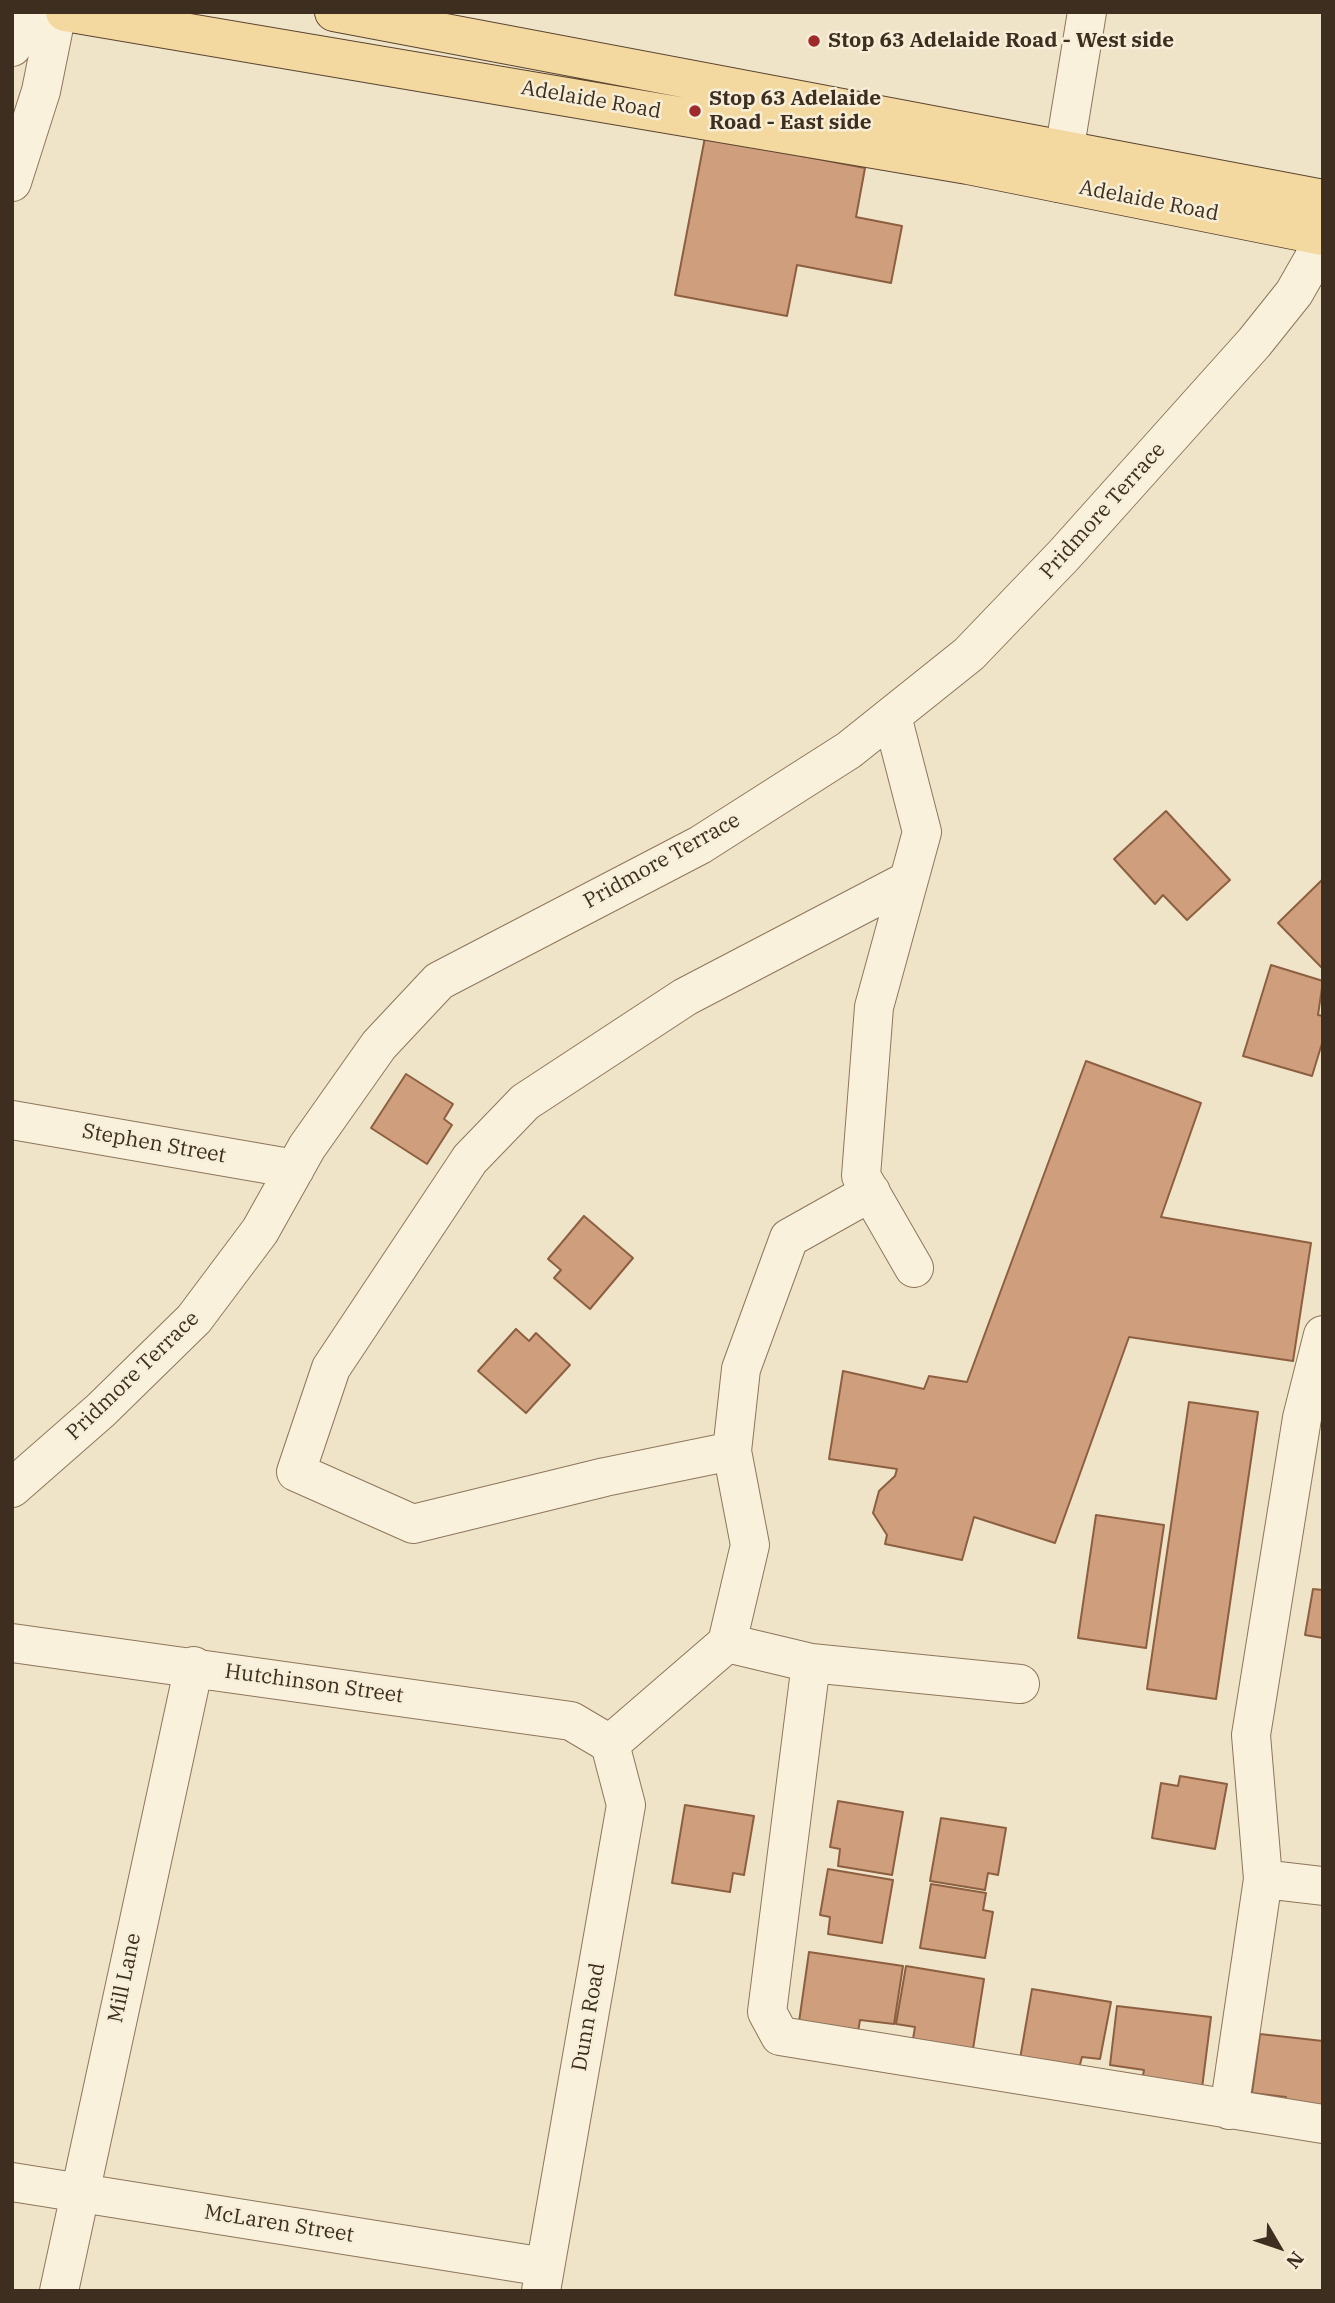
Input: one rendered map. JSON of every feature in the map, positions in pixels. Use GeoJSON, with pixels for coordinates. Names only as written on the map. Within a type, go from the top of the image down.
{"type":"FeatureCollection","features":[{"type":"Feature","properties":{"kind":"main road","name":"Adelaide Road"},"geometry":{"type":"LineString","coordinates":[[65,12],[968,164],[1062,166]]}},
{"type":"Feature","properties":{"kind":"main road","name":"Adelaide Road"},"geometry":{"type":"LineString","coordinates":[[334,12],[1322,223]]}},
{"type":"Feature","properties":{"kind":"street"},"geometry":{"type":"LineString","coordinates":[[12,47],[19,12]]}},
{"type":"Feature","properties":{"kind":"street"},"geometry":{"type":"LineString","coordinates":[[12,182],[41,91],[57,12]]}},
{"type":"Feature","properties":{"kind":"street"},"geometry":{"type":"LineString","coordinates":[[1062,166],[1087,12]]}},
{"type":"Feature","properties":{"kind":"street","name":"Pridmore Terrace"},"geometry":{"type":"LineString","coordinates":[[12,1489],[101,1410],[194,1319],[260,1231],[295,1169],[379,1045],[439,981],[700,845],[849,751],[969,653],[1064,555],[1254,344],[1285,304],[1314,258],[1322,223]]}},
{"type":"Feature","properties":{"kind":"street"},"geometry":{"type":"LineString","coordinates":[[892,716],[922,832],[874,1007],[861,1175],[914,1268]]}},
{"type":"Feature","properties":{"kind":"street"},"geometry":{"type":"LineString","coordinates":[[732,1451],[605,1477],[413,1524],[296,1472],[331,1368],[470,1159],[525,1102],[685,997],[907,881]]}},
{"type":"Feature","properties":{"kind":"street","name":"Stephen Street"},"geometry":{"type":"LineString","coordinates":[[12,1120],[295,1169]]}},
{"type":"Feature","properties":{"kind":"street"},"geometry":{"type":"LineString","coordinates":[[610,1744],[727,1643],[750,1545],[732,1451],[741,1369],[789,1238],[871,1192]]}},
{"type":"Feature","properties":{"kind":"street"},"geometry":{"type":"LineString","coordinates":[[1228,2110],[1263,1880],[1251,1735],[1302,1418],[1323,1335]]}},
{"type":"Feature","properties":{"kind":"street","name":"Hutchinson Street"},"geometry":{"type":"LineString","coordinates":[[12,1643],[194,1666],[571,1721],[610,1744]]}},
{"type":"Feature","properties":{"kind":"street"},"geometry":{"type":"LineString","coordinates":[[727,1643],[811,1663],[1020,1684]]}},
{"type":"Feature","properties":{"kind":"street"},"geometry":{"type":"LineString","coordinates":[[811,1663],[767,2012],[780,2036],[1323,2124]]}},
{"type":"Feature","properties":{"kind":"street","name":"Mill Lane"},"geometry":{"type":"LineString","coordinates":[[59,2291],[78,2191],[194,1666]]}},
{"type":"Feature","properties":{"kind":"street","name":"Dunn Road"},"geometry":{"type":"LineString","coordinates":[[543,2279],[626,1805],[610,1744]]}},
{"type":"Feature","properties":{"kind":"street"},"geometry":{"type":"LineString","coordinates":[[1263,1880],[1323,1886]]}},
{"type":"Feature","properties":{"kind":"street","name":"McLaren Street"},"geometry":{"type":"LineString","coordinates":[[12,2182],[78,2191],[543,2279]]}},
{"type":"Feature","properties":{"kind":"building"},"geometry":{"type":"Polygon","coordinates":[[[705,137],[865,168],[856,217],[902,226],[891,283],[797,265],[787,316],[675,295],[705,137]]]}},
{"type":"Feature","properties":{"kind":"building"},"geometry":{"type":"Polygon","coordinates":[[[1166,811],[1230,880],[1187,920],[1163,895],[1155,904],[1114,859],[1166,811]]]}},
{"type":"Feature","properties":{"kind":"building"},"geometry":{"type":"Polygon","coordinates":[[[1323,879],[1323,969],[1278,923],[1323,879]]]}},
{"type":"Feature","properties":{"kind":"building"},"geometry":{"type":"Polygon","coordinates":[[[1271,965],[1323,981],[1318,1015],[1323,1016],[1323,1040],[1312,1076],[1243,1056],[1271,965]]]}},
{"type":"Feature","properties":{"kind":"building"},"geometry":{"type":"Polygon","coordinates":[[[1086,1061],[1201,1103],[1161,1217],[1311,1243],[1293,1361],[1129,1337],[1055,1543],[974,1517],[962,1560],[885,1544],[887,1535],[873,1513],[879,1491],[895,1476],[897,1469],[829,1459],[843,1371],[924,1389],[929,1376],[967,1382],[1086,1061]]]}},
{"type":"Feature","properties":{"kind":"building"},"geometry":{"type":"Polygon","coordinates":[[[406,1074],[453,1104],[444,1119],[452,1125],[427,1164],[371,1128],[406,1074]]]}},
{"type":"Feature","properties":{"kind":"building"},"geometry":{"type":"Polygon","coordinates":[[[584,1216],[633,1258],[590,1309],[554,1278],[561,1270],[548,1259],[584,1216]]]}},
{"type":"Feature","properties":{"kind":"building"},"geometry":{"type":"Polygon","coordinates":[[[516,1329],[529,1341],[536,1333],[570,1365],[526,1413],[478,1371],[516,1329]]]}},
{"type":"Feature","properties":{"kind":"building"},"geometry":{"type":"Polygon","coordinates":[[[1189,1402],[1258,1412],[1216,1699],[1147,1689],[1189,1402]]]}},
{"type":"Feature","properties":{"kind":"building"},"geometry":{"type":"Polygon","coordinates":[[[1096,1515],[1164,1525],[1146,1648],[1078,1638],[1096,1515]]]}},
{"type":"Feature","properties":{"kind":"building"},"geometry":{"type":"Polygon","coordinates":[[[1313,1589],[1323,1590],[1323,1638],[1305,1635],[1313,1589]]]}},
{"type":"Feature","properties":{"kind":"building"},"geometry":{"type":"Polygon","coordinates":[[[1180,1776],[1227,1784],[1215,1849],[1152,1838],[1161,1783],[1178,1786],[1180,1776]]]}},
{"type":"Feature","properties":{"kind":"building"},"geometry":{"type":"Polygon","coordinates":[[[838,1801],[903,1812],[892,1875],[838,1866],[840,1849],[830,1847],[838,1801]]]}},
{"type":"Feature","properties":{"kind":"building"},"geometry":{"type":"Polygon","coordinates":[[[685,1805],[754,1816],[744,1875],[733,1873],[730,1892],[672,1883],[685,1805]]]}},
{"type":"Feature","properties":{"kind":"building"},"geometry":{"type":"Polygon","coordinates":[[[941,1818],[1006,1828],[998,1875],[988,1873],[985,1890],[930,1881],[941,1818]]]}},
{"type":"Feature","properties":{"kind":"building"},"geometry":{"type":"Polygon","coordinates":[[[828,1869],[893,1880],[882,1943],[828,1934],[830,1917],[820,1915],[828,1869]]]}},
{"type":"Feature","properties":{"kind":"building"},"geometry":{"type":"Polygon","coordinates":[[[931,1884],[986,1893],[983,1910],[993,1912],[985,1958],[920,1948],[931,1884]]]}},
{"type":"Feature","properties":{"kind":"building"},"geometry":{"type":"Polygon","coordinates":[[[809,1952],[903,1966],[894,2024],[860,2020],[858,2032],[799,2022],[809,1952]]]}},
{"type":"Feature","properties":{"kind":"building"},"geometry":{"type":"Polygon","coordinates":[[[906,1966],[984,1979],[973,2049],[913,2039],[915,2027],[896,2024],[906,1966]]]}},
{"type":"Feature","properties":{"kind":"building"},"geometry":{"type":"Polygon","coordinates":[[[1032,1989],[1111,2002],[1100,2059],[1082,2057],[1079,2068],[1020,2059],[1032,1989]]]}},
{"type":"Feature","properties":{"kind":"building"},"geometry":{"type":"Polygon","coordinates":[[[1117,2006],[1211,2017],[1202,2088],[1142,2081],[1144,2070],[1110,2065],[1117,2006]]]}},
{"type":"Feature","properties":{"kind":"building"},"geometry":{"type":"Polygon","coordinates":[[[1260,2034],[1323,2041],[1323,2113],[1285,2109],[1286,2097],[1252,2093],[1260,2034]]]}},
{"type":"Feature","properties":{"kind":"place","name":"Stop 63 Adelaide Road - West side"},"geometry":{"type":"Point","coordinates":[814,41]}},
{"type":"Feature","properties":{"kind":"place","name":"Stop 63 Adelaide Road - East side"},"geometry":{"type":"Point","coordinates":[695,111]}}]}
